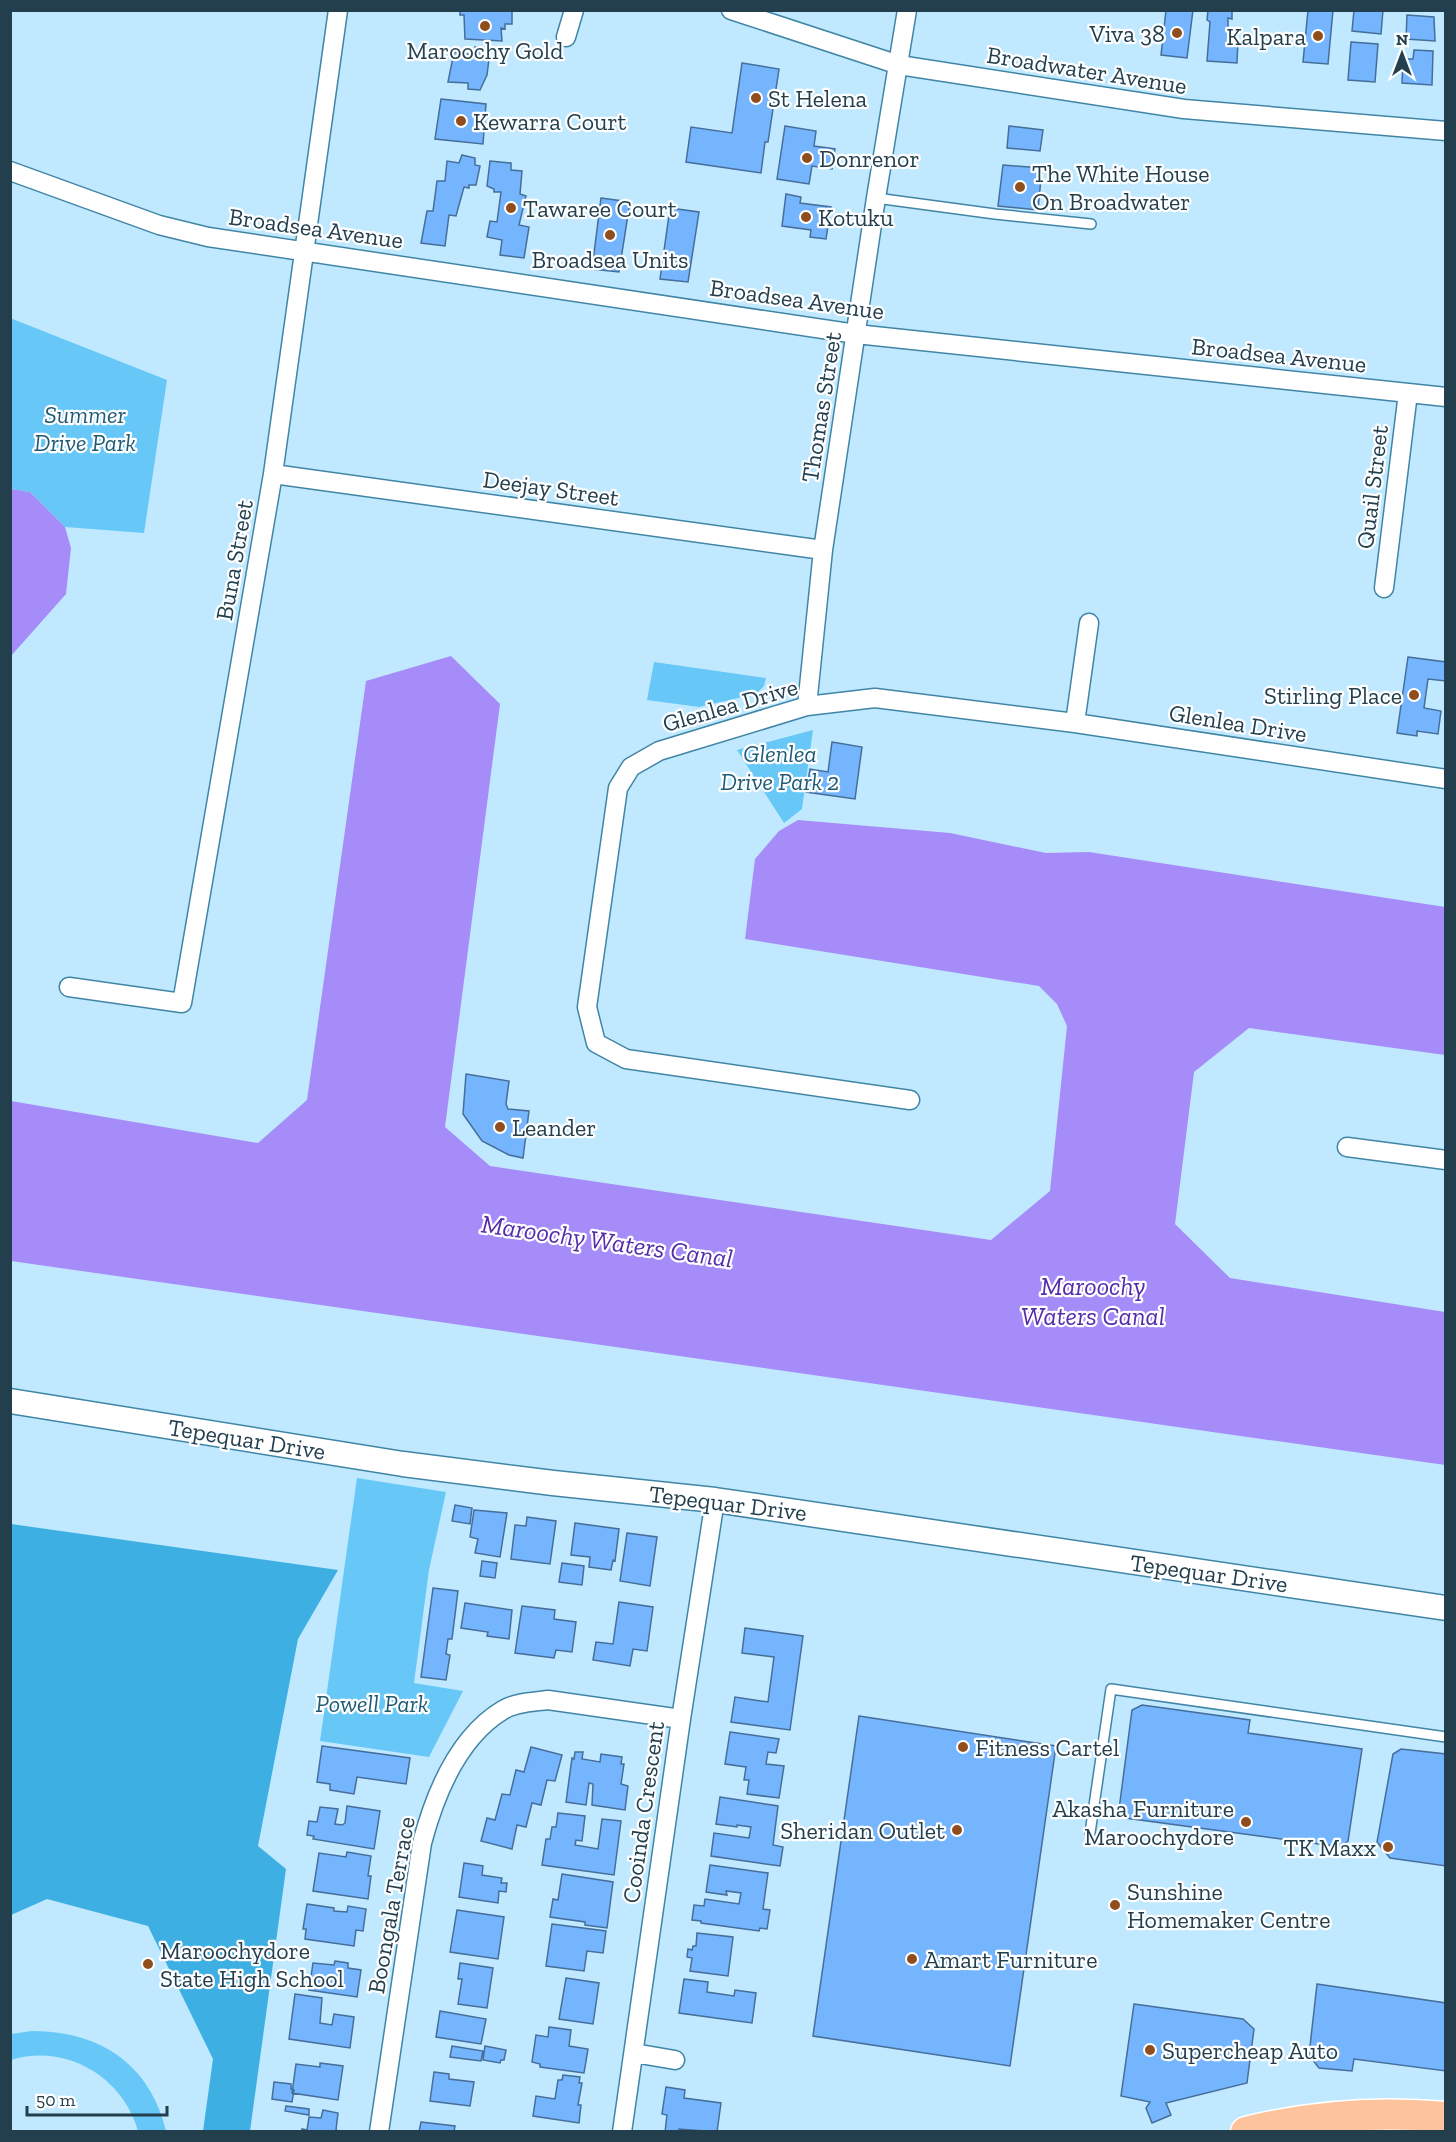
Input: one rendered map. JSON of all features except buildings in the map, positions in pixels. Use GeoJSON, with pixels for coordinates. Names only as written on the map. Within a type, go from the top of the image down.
{"type":"FeatureCollection","features":[{"type":"Feature","properties":{"kind":"main road"},"geometry":{"type":"LineString","coordinates":[[1246,2132],[1275,2124],[1340,2117],[1386,2115],[1446,2117]]}},
{"type":"Feature","properties":{"kind":"street","name":"Buna Street"},"geometry":{"type":"LineString","coordinates":[[69,987],[182,1004],[273,474],[338,10]]}},
{"type":"Feature","properties":{"kind":"street"},"geometry":{"type":"LineString","coordinates":[[566,37],[574,10]]}},
{"type":"Feature","properties":{"kind":"street","name":"Broadwater Avenue"},"geometry":{"type":"LineString","coordinates":[[731,10],[899,65],[1184,109],[1446,131]]}},
{"type":"Feature","properties":{"kind":"street","name":"Thomas Street"},"geometry":{"type":"LineString","coordinates":[[807,706],[824,550],[876,198],[907,10]]}},
{"type":"Feature","properties":{"kind":"street","name":"Broadsea Avenue"},"geometry":{"type":"LineString","coordinates":[[11,173],[159,225],[208,237],[856,333],[1446,397]]}},
{"type":"Feature","properties":{"kind":"street","name":"Quail Street"},"geometry":{"type":"LineString","coordinates":[[1384,588],[1408,393]]}},
{"type":"Feature","properties":{"kind":"street","name":"Deejay Street"},"geometry":{"type":"LineString","coordinates":[[273,474],[824,550]]}},
{"type":"Feature","properties":{"kind":"street"},"geometry":{"type":"LineString","coordinates":[[1075,723],[1089,623]]}},
{"type":"Feature","properties":{"kind":"street","name":"Glenlea Drive"},"geometry":{"type":"LineString","coordinates":[[910,1100],[626,1059],[596,1043],[586,1007],[618,788],[630,767],[659,751],[807,706],[874,698],[1075,723],[1446,779]]}},
{"type":"Feature","properties":{"kind":"street"},"geometry":{"type":"LineString","coordinates":[[1347,1147],[1446,1160]]}},
{"type":"Feature","properties":{"kind":"street","name":"Tepequar Drive"},"geometry":{"type":"LineString","coordinates":[[10,1401],[403,1464],[715,1500],[1446,1608]]}},
{"type":"Feature","properties":{"kind":"street","name":"Cooinda Crescent"},"geometry":{"type":"LineString","coordinates":[[622,2132],[715,1500]]}},
{"type":"Feature","properties":{"kind":"street","name":"Boongala Terrace"},"geometry":{"type":"LineString","coordinates":[[379,2132],[422,1843],[430,1815],[459,1756],[482,1726],[505,1709],[527,1703],[548,1700],[681,1719]]}},
{"type":"Feature","properties":{"kind":"street"},"geometry":{"type":"LineString","coordinates":[[634,2053],[675,2060]]}},
{"type":"Feature","properties":{"kind":"lane"},"geometry":{"type":"LineString","coordinates":[[876,198],[1091,224]]}},
{"type":"Feature","properties":{"kind":"lane"},"geometry":{"type":"LineString","coordinates":[[1090,1833],[1111,1689],[1446,1737]]}},
{"type":"Feature","properties":{"kind":"green space","name":"Summer Drive Park"},"geometry":{"type":"Polygon","coordinates":[[[10,318],[167,380],[144,533],[65,527],[30,492],[11,489],[10,318]]]}},
{"type":"Feature","properties":{"kind":"green space"},"geometry":{"type":"Polygon","coordinates":[[[654,662],[766,678],[764,686],[756,694],[699,707],[647,700],[654,662]]]}},
{"type":"Feature","properties":{"kind":"green space","name":"Glenlea Drive Park 2"},"geometry":{"type":"Polygon","coordinates":[[[813,730],[802,809],[784,823],[737,750],[813,730]]]}},
{"type":"Feature","properties":{"kind":"green space","name":"Powell Park"},"geometry":{"type":"Polygon","coordinates":[[[357,1478],[446,1492],[429,1570],[414,1683],[463,1691],[429,1757],[320,1741],[357,1478]]]}},
{"type":"Feature","properties":{"kind":"green space"},"geometry":{"type":"Polygon","coordinates":[[[32,2031],[79,2037],[100,2045],[118,2056],[148,2087],[166,2131],[138,2131],[120,2095],[106,2080],[90,2069],[52,2056],[32,2056],[11,2060],[11,2034],[32,2031]]]}},
{"type":"Feature","properties":{"kind":"shaded area","name":"Maroochydore State High School"},"geometry":{"type":"Polygon","coordinates":[[[11,1524],[338,1570],[298,1639],[258,1846],[286,1869],[250,2131],[203,2131],[213,2059],[148,1926],[47,1899],[11,1915],[11,1524]]]}},
{"type":"Feature","properties":{"kind":"water"},"geometry":{"type":"Polygon","coordinates":[[[11,489],[30,492],[65,527],[71,548],[66,594],[11,656],[11,489]]]}},
{"type":"Feature","properties":{"kind":"water","name":"Maroochy Waters Canal"},"geometry":{"type":"Polygon","coordinates":[[[451,656],[500,704],[445,1127],[490,1166],[991,1240],[1050,1191],[1067,1026],[1057,1004],[1039,986],[745,939],[755,859],[779,831],[798,820],[950,833],[1046,853],[1089,852],[1445,907],[1445,1055],[1249,1028],[1194,1072],[1175,1224],[1230,1278],[1445,1312],[1445,1465],[11,1261],[11,1101],[258,1143],[307,1100],[366,681],[451,656]]]}},
{"type":"Feature","properties":{"kind":"place","name":"Maroochy Gold"},"geometry":{"type":"Point","coordinates":[485,26]}},
{"type":"Feature","properties":{"kind":"place","name":"Viva 38"},"geometry":{"type":"Point","coordinates":[1177,33]}},
{"type":"Feature","properties":{"kind":"place","name":"Kalpara"},"geometry":{"type":"Point","coordinates":[1318,36]}},
{"type":"Feature","properties":{"kind":"place","name":"St Helena"},"geometry":{"type":"Point","coordinates":[756,98]}},
{"type":"Feature","properties":{"kind":"place","name":"Kewarra Court"},"geometry":{"type":"Point","coordinates":[461,121]}},
{"type":"Feature","properties":{"kind":"place","name":"Donrenor"},"geometry":{"type":"Point","coordinates":[807,158]}},
{"type":"Feature","properties":{"kind":"place","name":"The White House On Broadwater"},"geometry":{"type":"Point","coordinates":[1020,187]}},
{"type":"Feature","properties":{"kind":"place","name":"Tawaree Court"},"geometry":{"type":"Point","coordinates":[511,208]}},
{"type":"Feature","properties":{"kind":"place","name":"Kotuku"},"geometry":{"type":"Point","coordinates":[806,217]}},
{"type":"Feature","properties":{"kind":"place","name":"Broadsea Units"},"geometry":{"type":"Point","coordinates":[610,235]}},
{"type":"Feature","properties":{"kind":"place","name":"Stirling Place"},"geometry":{"type":"Point","coordinates":[1414,695]}},
{"type":"Feature","properties":{"kind":"place","name":"Leander"},"geometry":{"type":"Point","coordinates":[500,1127]}},
{"type":"Feature","properties":{"kind":"place","name":"Fitness Cartel"},"geometry":{"type":"Point","coordinates":[963,1747]}},
{"type":"Feature","properties":{"kind":"place","name":"Akasha Furniture Maroochydore"},"geometry":{"type":"Point","coordinates":[1246,1822]}},
{"type":"Feature","properties":{"kind":"place","name":"Sheridan Outlet"},"geometry":{"type":"Point","coordinates":[957,1830]}},
{"type":"Feature","properties":{"kind":"place","name":"TK Maxx"},"geometry":{"type":"Point","coordinates":[1388,1847]}},
{"type":"Feature","properties":{"kind":"place","name":"Sunshine Homemaker Centre"},"geometry":{"type":"Point","coordinates":[1115,1905]}},
{"type":"Feature","properties":{"kind":"place","name":"Amart Furniture"},"geometry":{"type":"Point","coordinates":[912,1959]}},
{"type":"Feature","properties":{"kind":"place","name":"Maroochydore State High School"},"geometry":{"type":"Point","coordinates":[148,1964]}},
{"type":"Feature","properties":{"kind":"place","name":"Supercheap Auto"},"geometry":{"type":"Point","coordinates":[1150,2050]}}]}
